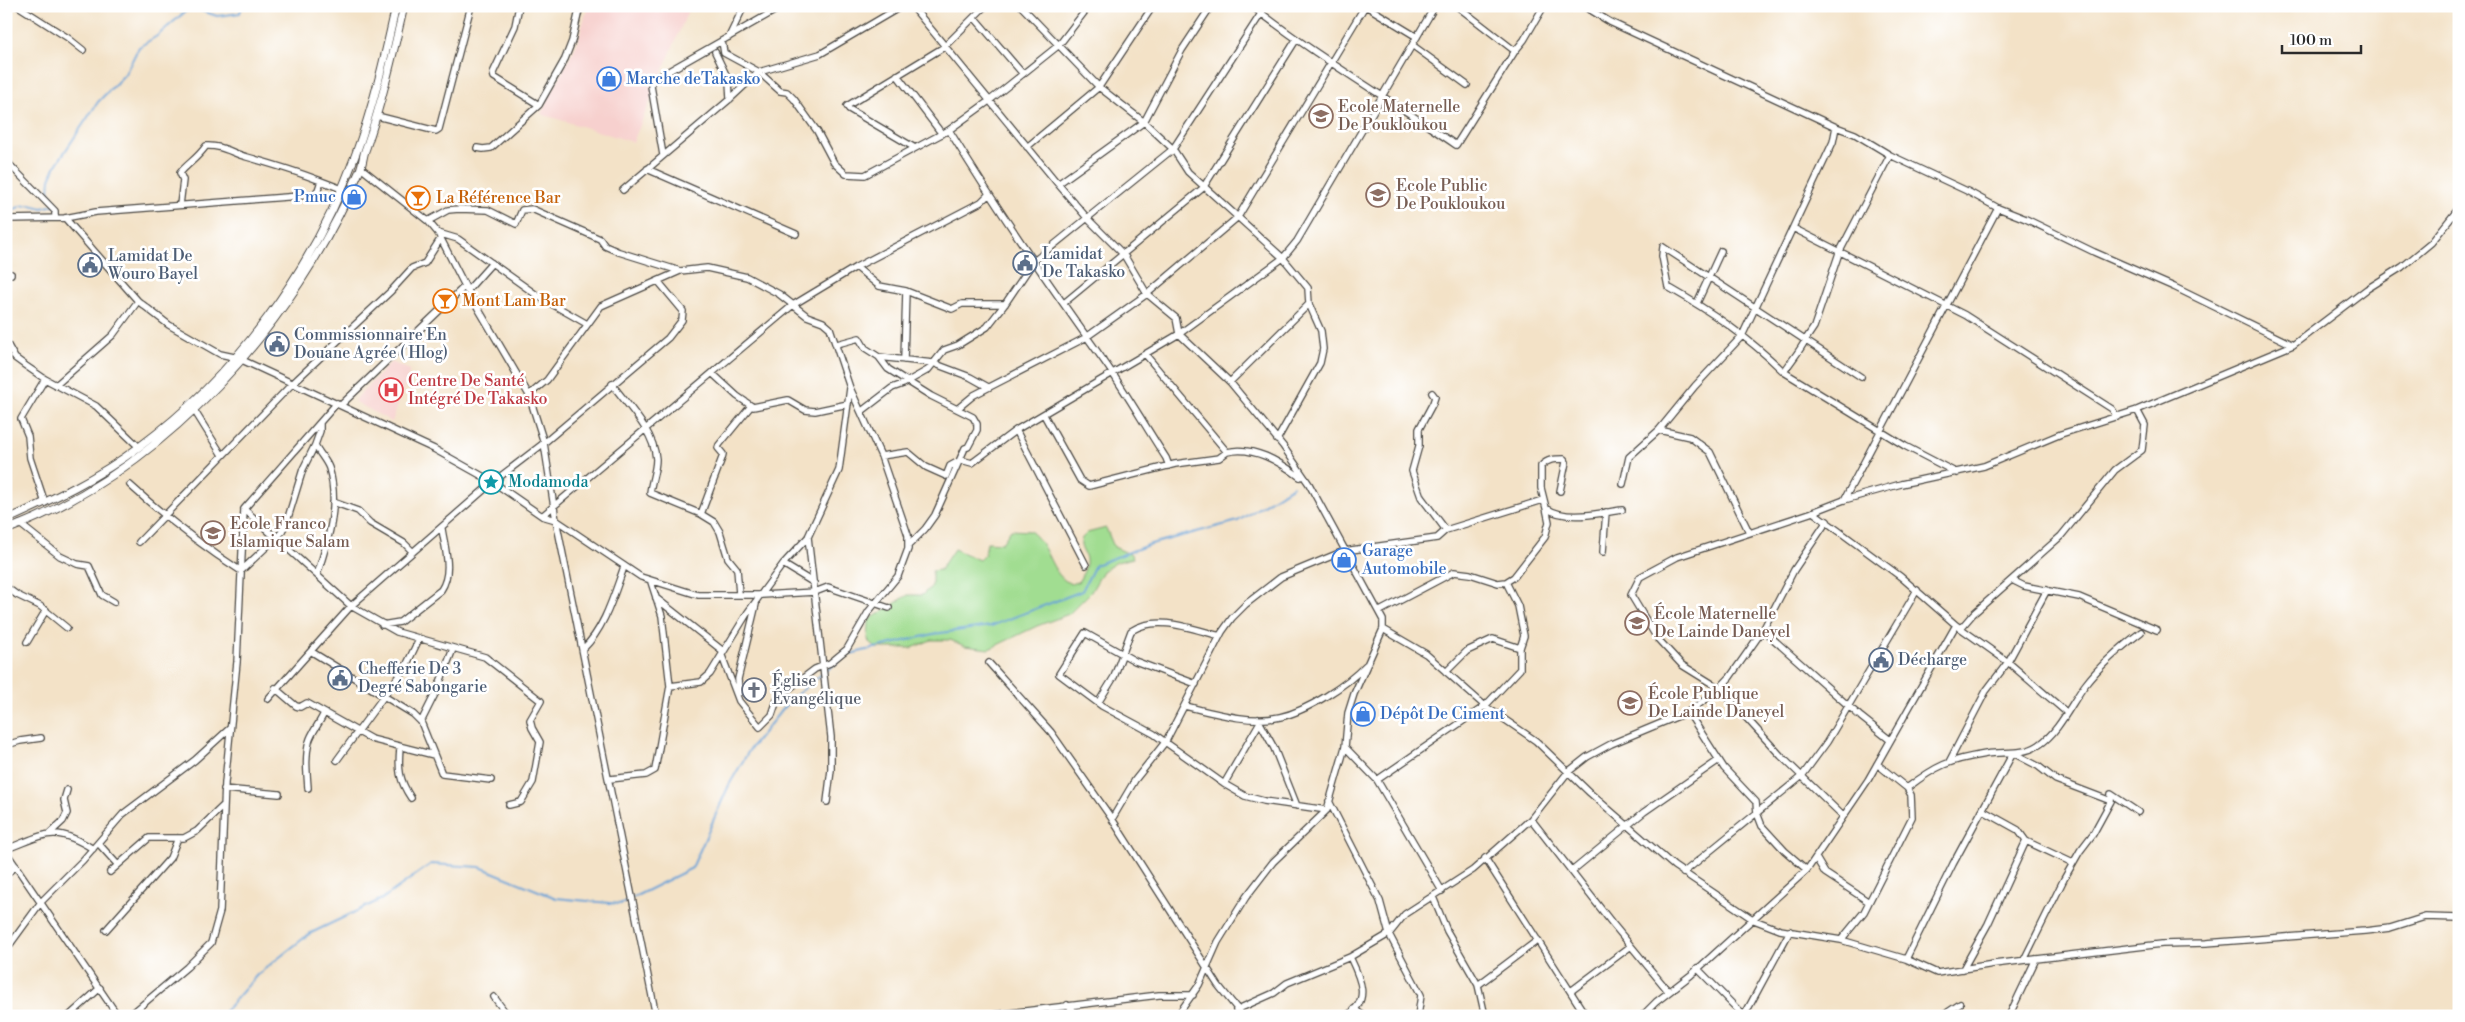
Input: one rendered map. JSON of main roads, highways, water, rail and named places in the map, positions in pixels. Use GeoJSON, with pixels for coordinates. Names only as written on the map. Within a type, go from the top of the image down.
{"type":"FeatureCollection","features":[{"type":"Feature","properties":{"kind":"main road"},"geometry":{"type":"LineString","coordinates":[[6,520],[45,503],[87,481],[139,447],[179,414],[234,357],[273,309],[313,248],[342,189],[356,154],[375,94],[396,6]]}},
{"type":"Feature","properties":{"kind":"main road"},"geometry":{"type":"LineString","coordinates":[[6,530],[63,503],[144,452],[194,410],[242,360],[275,320],[303,279],[325,241],[361,168],[377,116],[404,6]]}},
{"type":"Feature","properties":{"kind":"waterway"},"geometry":{"type":"LineString","coordinates":[[6,214],[21,206],[30,205],[42,208],[54,205],[55,202],[49,191],[50,179],[56,165],[98,102],[125,74],[139,47],[157,36],[186,11],[196,9],[217,16],[240,13],[242,6]]}},
{"type":"Feature","properties":{"kind":"waterway"},"geometry":{"type":"LineString","coordinates":[[826,671],[846,655],[933,634],[991,626],[1082,591],[1095,565],[1151,544],[1238,521],[1293,486]]}},
{"type":"Feature","properties":{"kind":"waterway"},"geometry":{"type":"LineString","coordinates":[[221,1016],[257,975],[309,934],[382,899],[431,864],[480,867],[556,898],[620,904],[692,868],[729,785],[750,749],[789,701],[822,674]]}},
{"type":"Feature","properties":{"kind":"place","name":"Marche deTakasko"},"geometry":{"type":"Point","coordinates":[609,79]}},
{"type":"Feature","properties":{"kind":"place","name":"Ecole Maternelle De Poukloukou"},"geometry":{"type":"Point","coordinates":[1321,116]}},
{"type":"Feature","properties":{"kind":"place","name":"Ecole Public De Poukloukou"},"geometry":{"type":"Point","coordinates":[1378,195]}},
{"type":"Feature","properties":{"kind":"place","name":"Pmuc"},"geometry":{"type":"Point","coordinates":[354,197]}},
{"type":"Feature","properties":{"kind":"place","name":"La Référence Bar"},"geometry":{"type":"Point","coordinates":[418,198]}},
{"type":"Feature","properties":{"kind":"place","name":"Lamidat De Takasko"},"geometry":{"type":"Point","coordinates":[1025,263]}},
{"type":"Feature","properties":{"kind":"place","name":"Lamidat De Wouro Bayel"},"geometry":{"type":"Point","coordinates":[90,265]}},
{"type":"Feature","properties":{"kind":"place","name":"Mont Lam Bar"},"geometry":{"type":"Point","coordinates":[445,301]}},
{"type":"Feature","properties":{"kind":"place","name":"Commissionnaire En Douane Agrée ( Hlog)"},"geometry":{"type":"Point","coordinates":[277,344]}},
{"type":"Feature","properties":{"kind":"place","name":"Centre De Santé Intégré De Takasko"},"geometry":{"type":"Point","coordinates":[391,390]}},
{"type":"Feature","properties":{"kind":"place","name":"Modamoda"},"geometry":{"type":"Point","coordinates":[491,482]}},
{"type":"Feature","properties":{"kind":"place","name":"Ecole Franco Islamique Salam"},"geometry":{"type":"Point","coordinates":[213,533]}},
{"type":"Feature","properties":{"kind":"place","name":"Garage Automobile"},"geometry":{"type":"Point","coordinates":[1344,560]}},
{"type":"Feature","properties":{"kind":"place","name":"École Maternelle De Lainde Daneyel"},"geometry":{"type":"Point","coordinates":[1637,623]}},
{"type":"Feature","properties":{"kind":"place","name":"Décharge"},"geometry":{"type":"Point","coordinates":[1881,660]}},
{"type":"Feature","properties":{"kind":"place","name":"Chefferie De 3 Degré Sabongarie"},"geometry":{"type":"Point","coordinates":[340,678]}},
{"type":"Feature","properties":{"kind":"place","name":"Église Évangélique"},"geometry":{"type":"Point","coordinates":[754,690]}},
{"type":"Feature","properties":{"kind":"place","name":"École Publique De Lainde Daneyel"},"geometry":{"type":"Point","coordinates":[1630,703]}},
{"type":"Feature","properties":{"kind":"place","name":"Dépôt De Ciment"},"geometry":{"type":"Point","coordinates":[1363,714]}}]}
